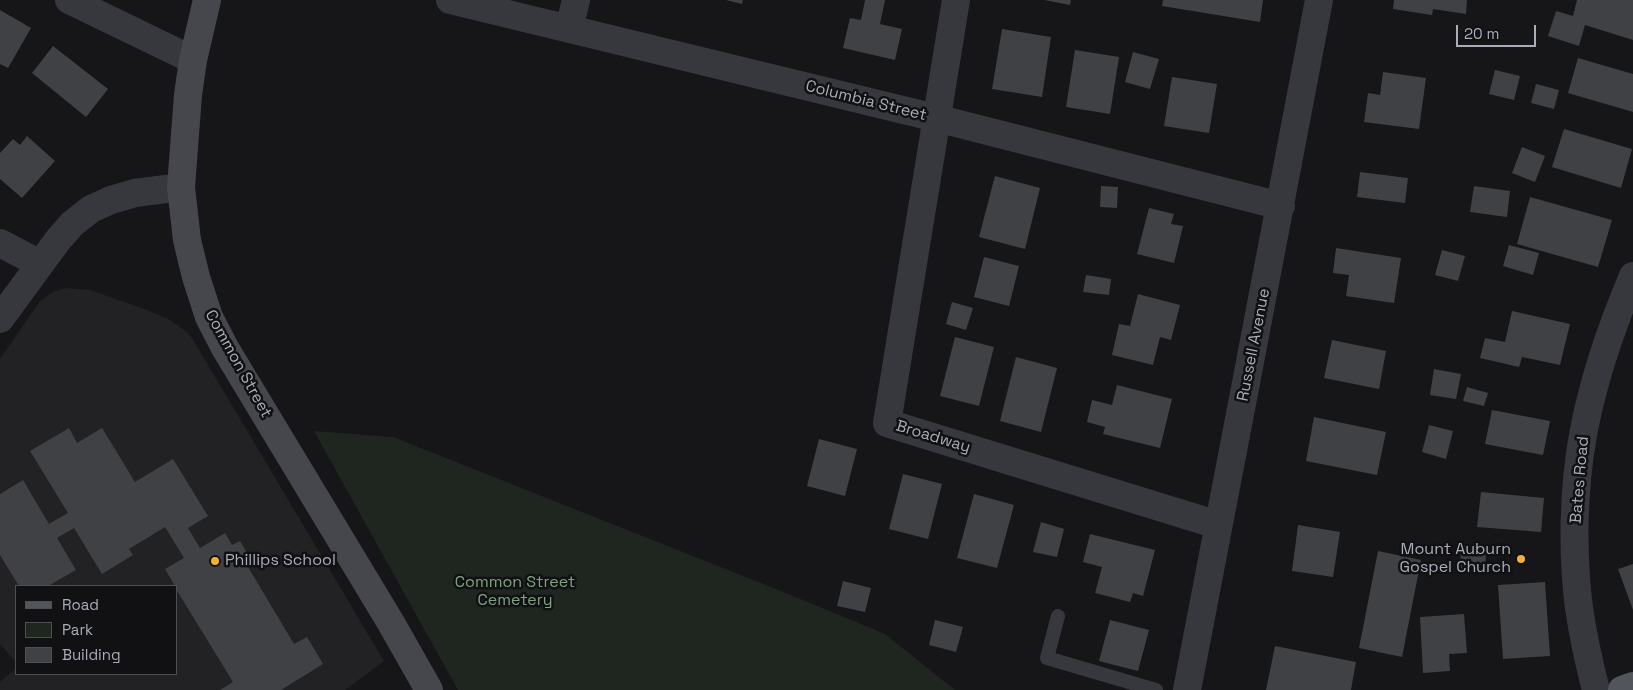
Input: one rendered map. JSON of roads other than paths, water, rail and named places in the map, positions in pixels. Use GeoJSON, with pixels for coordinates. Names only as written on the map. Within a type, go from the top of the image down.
{"type":"FeatureCollection","features":[{"type":"Feature","properties":{"kind":"main road","name":"Common Street"},"geometry":{"type":"LineString","coordinates":[[206,0],[193,60],[188,95],[181,187],[186,240],[209,317],[225,348],[391,623],[429,690]]}},
{"type":"Feature","properties":{"kind":"main road"},"geometry":{"type":"LineString","coordinates":[[1622,690],[1633,686]]}},
{"type":"Feature","properties":{"kind":"street"},"geometry":{"type":"LineString","coordinates":[[69,0],[193,60]]}},
{"type":"Feature","properties":{"kind":"street","name":"Columbia Street"},"geometry":{"type":"LineString","coordinates":[[450,0],[936,118],[1281,206]]}},
{"type":"Feature","properties":{"kind":"street"},"geometry":{"type":"LineString","coordinates":[[569,29],[576,0]]}},
{"type":"Feature","properties":{"kind":"street"},"geometry":{"type":"LineString","coordinates":[[936,118],[956,0]]}},
{"type":"Feature","properties":{"kind":"street","name":"Russell Avenue"},"geometry":{"type":"LineString","coordinates":[[1187,690],[1319,0]]}},
{"type":"Feature","properties":{"kind":"street","name":"Broadway"},"geometry":{"type":"LineString","coordinates":[[936,118],[887,423],[1218,525]]}},
{"type":"Feature","properties":{"kind":"street"},"geometry":{"type":"LineString","coordinates":[[0,319],[72,224],[91,209],[111,200],[135,193],[181,187]]}},
{"type":"Feature","properties":{"kind":"street"},"geometry":{"type":"LineString","coordinates":[[0,243],[40,264]]}},
{"type":"Feature","properties":{"kind":"street","name":"Bates Road"},"geometry":{"type":"LineString","coordinates":[[1596,690],[1586,650],[1577,584],[1575,518],[1578,476],[1582,436],[1603,354],[1633,276]]}},
{"type":"Feature","properties":{"kind":"lane"},"geometry":{"type":"LineString","coordinates":[[1058,616],[1047,658],[1156,690]]}},
{"type":"Feature","properties":{"kind":"place","name":"Mount Auburn Gospel Church"},"geometry":{"type":"Point","coordinates":[1521,559]}},
{"type":"Feature","properties":{"kind":"place","name":"Phillips School"},"geometry":{"type":"Point","coordinates":[215,561]}},
{"type":"Feature","properties":{"kind":"park label","name":"Common Street Cemetery"},"geometry":{"type":"Point","coordinates":[515,592]}}]}
